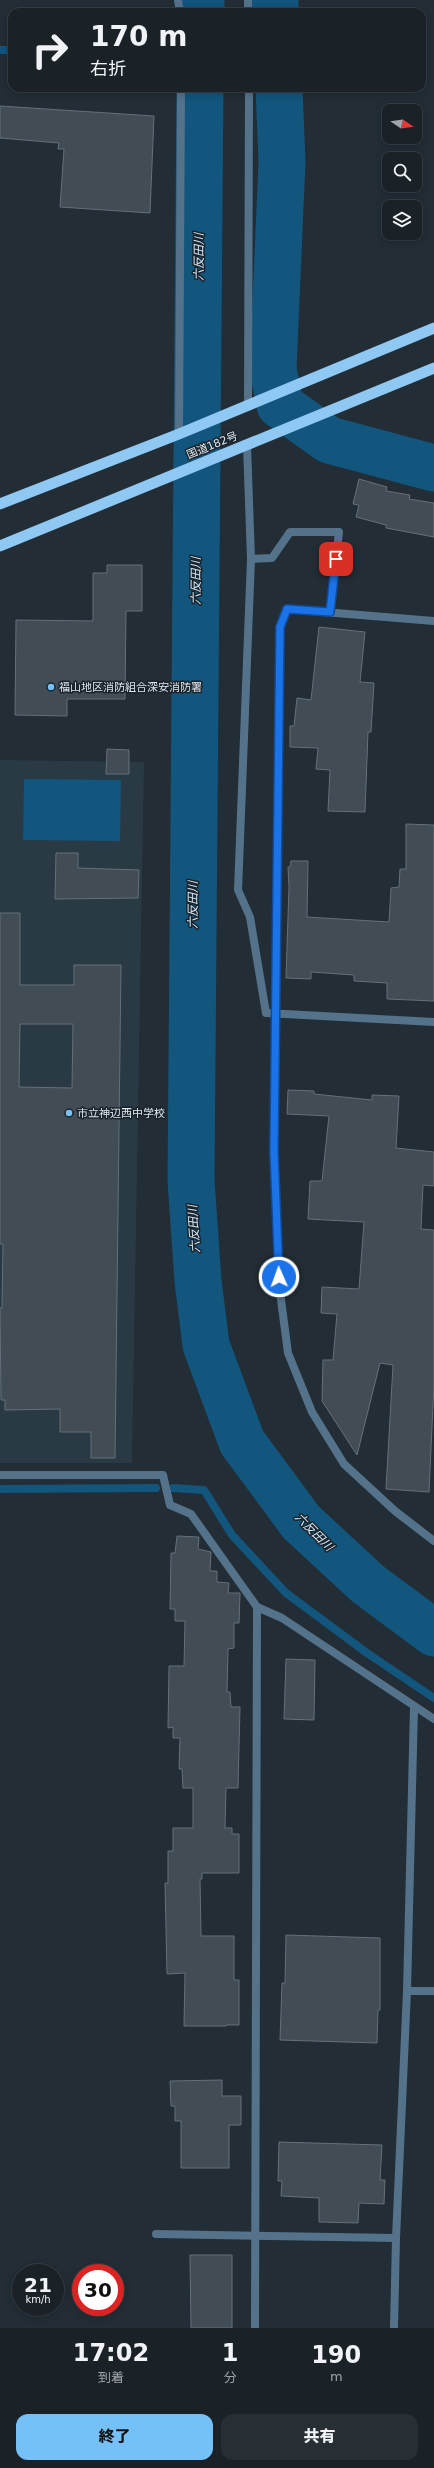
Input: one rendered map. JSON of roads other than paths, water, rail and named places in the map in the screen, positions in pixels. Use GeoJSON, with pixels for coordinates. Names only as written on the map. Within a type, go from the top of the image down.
{"type":"FeatureCollection","features":[{"type":"Feature","properties":{"kind":"highway","name":"国道182号"},"geometry":{"type":"LineString","coordinates":[[0,504],[183,433],[434,328]]}},
{"type":"Feature","properties":{"kind":"highway","name":"国道182号"},"geometry":{"type":"LineString","coordinates":[[0,546],[434,368]]}},
{"type":"Feature","properties":{"kind":"street"},"geometry":{"type":"LineString","coordinates":[[181,92],[183,433]]}},
{"type":"Feature","properties":{"kind":"street"},"geometry":{"type":"LineString","coordinates":[[248,405],[249,92]]}},
{"type":"Feature","properties":{"kind":"street"},"geometry":{"type":"LineString","coordinates":[[247,445],[251,559],[238,890],[250,917],[266,1013],[434,1022]]}},
{"type":"Feature","properties":{"kind":"street"},"geometry":{"type":"LineString","coordinates":[[251,559],[272,558],[290,532],[339,532],[330,612]]}},
{"type":"Feature","properties":{"kind":"street"},"geometry":{"type":"LineString","coordinates":[[434,621],[287,609],[280,627],[274,1152],[280,1292],[288,1353],[312,1412],[344,1464],[395,1511],[434,1541]]}},
{"type":"Feature","properties":{"kind":"street"},"geometry":{"type":"LineString","coordinates":[[0,1475],[163,1475],[170,1505],[191,1514],[256,1607],[282,1618],[414,1708],[434,1719]]}},
{"type":"Feature","properties":{"kind":"street"},"geometry":{"type":"LineString","coordinates":[[255,2328],[256,1607]]}},
{"type":"Feature","properties":{"kind":"street"},"geometry":{"type":"LineString","coordinates":[[394,2328],[396,2238],[407,1991],[414,1708]]}},
{"type":"Feature","properties":{"kind":"street"},"geometry":{"type":"LineString","coordinates":[[407,1991],[434,1991]]}},
{"type":"Feature","properties":{"kind":"street"},"geometry":{"type":"LineString","coordinates":[[156,2234],[396,2238]]}},
{"type":"Feature","properties":{"kind":"water"},"geometry":{"type":"Polygon","coordinates":[[[24,779],[121,780],[120,841],[23,840],[24,779]]]}},
{"type":"Feature","properties":{"kind":"waterway","name":"六反田川"},"geometry":{"type":"LineString","coordinates":[[201,0],[201,8]]}},
{"type":"Feature","properties":{"kind":"waterway","name":"六反田川"},"geometry":{"type":"LineString","coordinates":[[275,0],[275,8]]}},
{"type":"Feature","properties":{"kind":"waterway"},"geometry":{"type":"LineString","coordinates":[[0,50],[8,50]]}},
{"type":"Feature","properties":{"kind":"waterway","name":"六反田川"},"geometry":{"type":"LineString","coordinates":[[200,92],[191,1181],[198,1281],[206,1345],[242,1442],[301,1522],[368,1584],[434,1633]]}},
{"type":"Feature","properties":{"kind":"waterway","name":"六反田川"},"geometry":{"type":"LineString","coordinates":[[279,92],[282,162],[273,369],[280,405],[329,440],[434,468]]}},
{"type":"Feature","properties":{"kind":"waterway"},"geometry":{"type":"LineString","coordinates":[[0,1489],[156,1488]]}},
{"type":"Feature","properties":{"kind":"waterway"},"geometry":{"type":"LineString","coordinates":[[173,1488],[204,1490],[232,1535],[286,1593],[367,1653],[434,1698]]}},
{"type":"Feature","properties":{"kind":"place","name":"福山地区消防組合深安消防署"},"geometry":{"type":"Point","coordinates":[51,687]}},
{"type":"Feature","properties":{"kind":"place","name":"市立神辺西中学校"},"geometry":{"type":"Point","coordinates":[69,1113]}}]}
